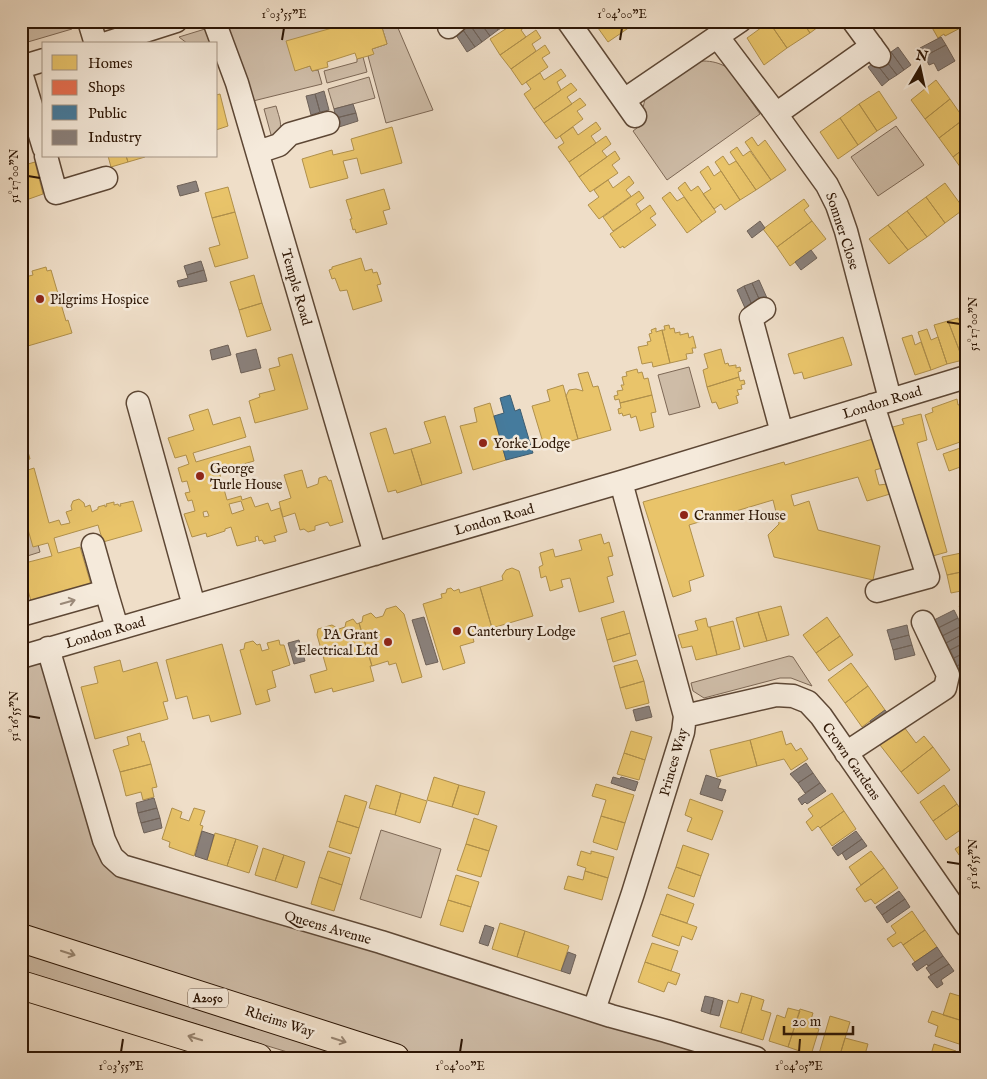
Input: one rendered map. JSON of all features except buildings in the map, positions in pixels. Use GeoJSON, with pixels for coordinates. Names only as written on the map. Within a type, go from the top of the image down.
{"type":"FeatureCollection","features":[{"type":"Feature","properties":{"kind":"main road","name":"Rheims Way"},"geometry":{"type":"LineString","coordinates":[[21,938],[395,1058]]}},
{"type":"Feature","properties":{"kind":"main road"},"geometry":{"type":"LineString","coordinates":[[21,985],[258,1058]]}},
{"type":"Feature","properties":{"kind":"street"},"geometry":{"type":"LineString","coordinates":[[89,21],[95,42]]}},
{"type":"Feature","properties":{"kind":"street"},"geometry":{"type":"LineString","coordinates":[[110,42],[176,21]]}},
{"type":"Feature","properties":{"kind":"street","name":"Temple Road"},"geometry":{"type":"LineString","coordinates":[[214,21],[237,83],[258,152],[375,554]]}},
{"type":"Feature","properties":{"kind":"street"},"geometry":{"type":"LineString","coordinates":[[568,21],[629,108],[717,36],[740,21]]}},
{"type":"Feature","properties":{"kind":"street"},"geometry":{"type":"LineString","coordinates":[[776,114],[876,51],[854,22]]}},
{"type":"Feature","properties":{"kind":"street","name":"Somner Close"},"geometry":{"type":"LineString","coordinates":[[717,36],[827,185],[837,205],[846,232],[881,402],[928,577],[877,591]]}},
{"type":"Feature","properties":{"kind":"street"},"geometry":{"type":"LineString","coordinates":[[21,66],[42,61]]}},
{"type":"Feature","properties":{"kind":"street"},"geometry":{"type":"LineString","coordinates":[[21,73],[42,141]]}},
{"type":"Feature","properties":{"kind":"street"},"geometry":{"type":"LineString","coordinates":[[258,152],[280,145],[290,134],[328,123]]}},
{"type":"Feature","properties":{"kind":"street"},"geometry":{"type":"LineString","coordinates":[[47,158],[56,193],[106,178]]}},
{"type":"Feature","properties":{"kind":"street"},"geometry":{"type":"LineString","coordinates":[[764,309],[751,318],[782,433]]}},
{"type":"Feature","properties":{"kind":"street","name":"London Road"},"geometry":{"type":"LineString","coordinates":[[21,657],[621,482],[966,377]]}},
{"type":"Feature","properties":{"kind":"street"},"geometry":{"type":"LineString","coordinates":[[138,402],[194,606]]}},
{"type":"Feature","properties":{"kind":"street","name":"Princes Way"},"geometry":{"type":"LineString","coordinates":[[594,1010],[645,855],[683,732],[686,716],[621,482]]}},
{"type":"Feature","properties":{"kind":"street"},"geometry":{"type":"LineString","coordinates":[[93,545],[117,628]]}},
{"type":"Feature","properties":{"kind":"street"},"geometry":{"type":"LineString","coordinates":[[21,616],[106,591]]}},
{"type":"Feature","properties":{"kind":"street"},"geometry":{"type":"LineString","coordinates":[[846,753],[945,688],[948,675],[923,622]]}},
{"type":"Feature","properties":{"kind":"street","name":"Queens Avenue"},"geometry":{"type":"LineString","coordinates":[[48,648],[104,840],[112,857],[122,866],[381,942],[594,1010],[756,1058]]}},
{"type":"Feature","properties":{"kind":"street","name":"Crown Gardens"},"geometry":{"type":"LineString","coordinates":[[686,716],[776,695],[793,696],[808,702],[821,716],[966,925]]}},
{"type":"Feature","properties":{"kind":"shaded area"},"geometry":{"type":"Polygon","coordinates":[[[46,21],[70,21],[72,29],[21,44],[21,29],[46,21]]]}},
{"type":"Feature","properties":{"kind":"shaded area"},"geometry":{"type":"Polygon","coordinates":[[[227,21],[357,21],[295,70],[310,66],[312,71],[318,70],[322,84],[245,103],[227,21]]]}},
{"type":"Feature","properties":{"kind":"shaded area"},"geometry":{"type":"Polygon","coordinates":[[[380,21],[395,21],[433,110],[386,123],[368,56],[373,54],[372,49],[387,44],[380,21]]]}},
{"type":"Feature","properties":{"kind":"shaded area"},"geometry":{"type":"Polygon","coordinates":[[[205,29],[209,42],[185,42],[179,37],[205,29]]]}},
{"type":"Feature","properties":{"kind":"shaded area"},"geometry":{"type":"Polygon","coordinates":[[[363,57],[367,72],[327,83],[324,71],[357,62],[357,59],[363,57]]]}},
{"type":"Feature","properties":{"kind":"shaded area"},"geometry":{"type":"Polygon","coordinates":[[[710,61],[728,68],[760,114],[667,180],[633,131],[645,122],[643,110],[646,97],[696,63],[710,61]]]}},
{"type":"Feature","properties":{"kind":"shaded area"},"geometry":{"type":"Polygon","coordinates":[[[369,77],[375,98],[334,109],[328,89],[369,77]]]}},
{"type":"Feature","properties":{"kind":"shaded area"},"geometry":{"type":"Polygon","coordinates":[[[276,106],[280,128],[273,142],[264,109],[276,106]]]}},
{"type":"Feature","properties":{"kind":"shaded area"},"geometry":{"type":"Polygon","coordinates":[[[896,126],[924,165],[878,196],[851,157],[896,126]]]}},
{"type":"Feature","properties":{"kind":"shaded area"},"geometry":{"type":"Polygon","coordinates":[[[689,367],[700,407],[669,415],[658,375],[689,367]]]}},
{"type":"Feature","properties":{"kind":"shaded area"},"geometry":{"type":"Polygon","coordinates":[[[23,489],[40,552],[21,558],[21,490],[23,489]]]}},
{"type":"Feature","properties":{"kind":"shaded area"},"geometry":{"type":"Polygon","coordinates":[[[48,648],[109,852],[756,1058],[395,1058],[21,938],[21,657],[48,648]]]}},
{"type":"Feature","properties":{"kind":"shaded area"},"geometry":{"type":"Polygon","coordinates":[[[789,656],[793,657],[812,686],[791,678],[780,678],[704,698],[693,691],[691,683],[789,656]]]}},
{"type":"Feature","properties":{"kind":"shaded area"},"geometry":{"type":"Polygon","coordinates":[[[381,830],[441,849],[421,918],[360,899],[381,830]]]}},
{"type":"Feature","properties":{"kind":"shaded area"},"geometry":{"type":"Polygon","coordinates":[[[21,953],[38,954],[357,1058],[307,1058],[29,973],[21,969],[21,953]]]}},
{"type":"Feature","properties":{"kind":"place","name":"Pilgrims Hospice"},"geometry":{"type":"Point","coordinates":[40,299]}},
{"type":"Feature","properties":{"kind":"place","name":"Yorke Lodge"},"geometry":{"type":"Point","coordinates":[483,443]}},
{"type":"Feature","properties":{"kind":"place","name":"George Turle House"},"geometry":{"type":"Point","coordinates":[200,476]}},
{"type":"Feature","properties":{"kind":"place","name":"Cranmer House"},"geometry":{"type":"Point","coordinates":[684,515]}},
{"type":"Feature","properties":{"kind":"place","name":"Canterbury Lodge"},"geometry":{"type":"Point","coordinates":[457,631]}},
{"type":"Feature","properties":{"kind":"place","name":"PA Grant Electrical Ltd"},"geometry":{"type":"Point","coordinates":[388,642]}}]}
